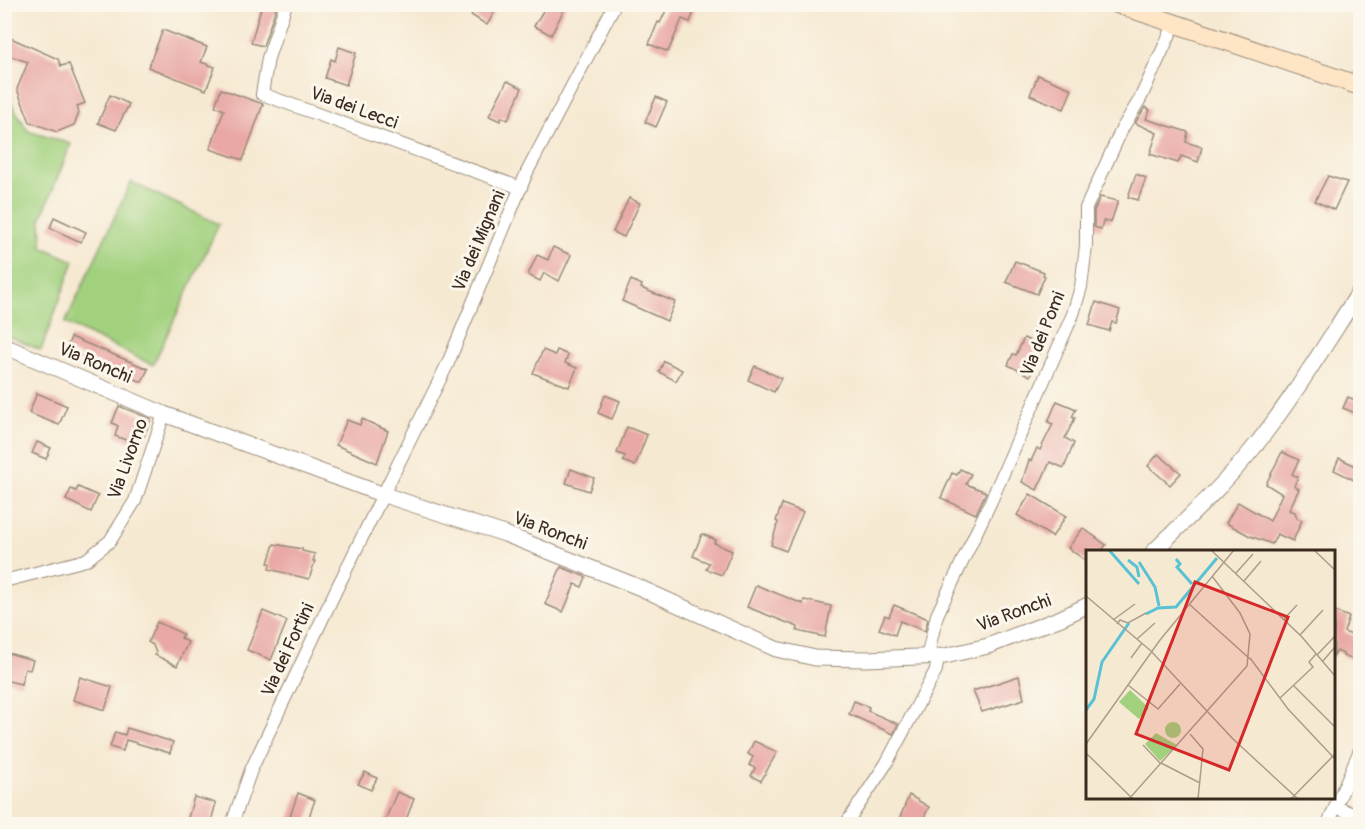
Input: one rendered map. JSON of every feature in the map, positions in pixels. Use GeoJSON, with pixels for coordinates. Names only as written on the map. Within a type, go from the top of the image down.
{"type":"FeatureCollection","features":[{"type":"Feature","properties":{"kind":"main road"},"geometry":{"type":"LineString","coordinates":[[1117,4],[1360,87]]}},
{"type":"Feature","properties":{"kind":"street","name":"Via dei Lecci"},"geometry":{"type":"LineString","coordinates":[[286,4],[268,58],[262,94],[521,188]]}},
{"type":"Feature","properties":{"kind":"street","name":"Via dei Mignani"},"geometry":{"type":"LineString","coordinates":[[384,495],[448,363],[527,172],[615,4]]}},
{"type":"Feature","properties":{"kind":"street","name":"Via dei Pomi"},"geometry":{"type":"LineString","coordinates":[[846,825],[886,764],[936,670],[933,657],[937,615],[991,501],[1073,314],[1082,287],[1086,246],[1086,208],[1122,129],[1140,99],[1175,23]]}},
{"type":"Feature","properties":{"kind":"street"},"geometry":{"type":"LineString","coordinates":[[1155,550],[1210,497],[1255,446],[1301,382],[1360,291]]}},
{"type":"Feature","properties":{"kind":"street","name":"Via Ronchi"},"geometry":{"type":"LineString","coordinates":[[4,346],[164,414],[384,495],[505,534],[636,586],[776,650],[815,658],[933,657],[988,646],[1086,606]]}},
{"type":"Feature","properties":{"kind":"street","name":"Via Livorno"},"geometry":{"type":"LineString","coordinates":[[4,581],[86,560],[110,541],[135,501],[164,414]]}},
{"type":"Feature","properties":{"kind":"street","name":"Via dei Fortini"},"geometry":{"type":"LineString","coordinates":[[232,825],[252,770],[336,590],[384,495]]}},
{"type":"Feature","properties":{"kind":"street"},"geometry":{"type":"LineString","coordinates":[[1328,825],[1360,750]]}},
{"type":"Feature","properties":{"kind":"street"},"geometry":{"type":"LineString","coordinates":[[1336,807],[1360,817]]}},
{"type":"Feature","properties":{"kind":"green space"},"geometry":{"type":"Polygon","coordinates":[[[5,93],[28,131],[71,144],[41,219],[42,247],[74,261],[41,350],[5,335],[5,93]]]}},
{"type":"Feature","properties":{"kind":"green space"},"geometry":{"type":"Polygon","coordinates":[[[131,182],[219,224],[153,365],[65,323],[131,182]]]}},
{"type":"Feature","properties":{"kind":"building"},"geometry":{"type":"Polygon","coordinates":[[[262,4],[276,8],[263,46],[251,43],[262,4]]]}},
{"type":"Feature","properties":{"kind":"building"},"geometry":{"type":"Polygon","coordinates":[[[477,4],[499,4],[487,25],[471,15],[477,4]]]}},
{"type":"Feature","properties":{"kind":"building"},"geometry":{"type":"Polygon","coordinates":[[[547,4],[567,4],[551,35],[534,26],[547,4]]]}},
{"type":"Feature","properties":{"kind":"building"},"geometry":{"type":"Polygon","coordinates":[[[669,4],[697,4],[690,22],[682,19],[668,52],[649,44],[669,4]]]}},
{"type":"Feature","properties":{"kind":"building"},"geometry":{"type":"Polygon","coordinates":[[[163,30],[207,47],[201,62],[215,67],[206,90],[148,67],[163,30]]]}},
{"type":"Feature","properties":{"kind":"building"},"geometry":{"type":"Polygon","coordinates":[[[4,35],[58,59],[61,66],[69,64],[85,103],[77,106],[79,113],[74,125],[57,132],[30,122],[17,89],[28,62],[4,54],[4,35]]]}},
{"type":"Feature","properties":{"kind":"building"},"geometry":{"type":"Polygon","coordinates":[[[339,47],[356,53],[346,85],[325,78],[331,59],[335,61],[339,47]]]}},
{"type":"Feature","properties":{"kind":"building"},"geometry":{"type":"Polygon","coordinates":[[[1038,75],[1072,89],[1064,109],[1030,95],[1038,75]]]}},
{"type":"Feature","properties":{"kind":"building"},"geometry":{"type":"Polygon","coordinates":[[[507,81],[522,88],[508,120],[502,117],[500,121],[489,116],[507,81]]]}},
{"type":"Feature","properties":{"kind":"building"},"geometry":{"type":"Polygon","coordinates":[[[221,89],[263,104],[243,160],[210,149],[224,110],[215,106],[221,89]]]}},
{"type":"Feature","properties":{"kind":"building"},"geometry":{"type":"Polygon","coordinates":[[[110,95],[129,104],[116,130],[98,123],[110,95]]]}},
{"type":"Feature","properties":{"kind":"building"},"geometry":{"type":"Polygon","coordinates":[[[656,97],[667,102],[656,127],[645,122],[656,97]]]}},
{"type":"Feature","properties":{"kind":"building"},"geometry":{"type":"Polygon","coordinates":[[[1145,107],[1150,110],[1146,119],[1188,132],[1186,142],[1202,147],[1198,162],[1181,156],[1178,163],[1150,154],[1157,133],[1135,123],[1145,107]]]}},
{"type":"Feature","properties":{"kind":"building"},"geometry":{"type":"Polygon","coordinates":[[[1136,174],[1146,178],[1138,200],[1128,197],[1136,174]]]}},
{"type":"Feature","properties":{"kind":"building"},"geometry":{"type":"Polygon","coordinates":[[[1328,176],[1347,182],[1334,210],[1315,201],[1328,176]]]}},
{"type":"Feature","properties":{"kind":"building"},"geometry":{"type":"Polygon","coordinates":[[[1100,197],[1118,201],[1111,222],[1103,221],[1101,229],[1094,227],[1094,211],[1100,197]]]}},
{"type":"Feature","properties":{"kind":"building"},"geometry":{"type":"Polygon","coordinates":[[[629,198],[640,203],[624,237],[613,232],[629,198]]]}},
{"type":"Feature","properties":{"kind":"building"},"geometry":{"type":"Polygon","coordinates":[[[54,217],[86,232],[81,242],[50,228],[54,217]]]}},
{"type":"Feature","properties":{"kind":"building"},"geometry":{"type":"Polygon","coordinates":[[[553,247],[571,255],[559,281],[544,273],[540,281],[528,275],[537,255],[548,260],[553,247]]]}},
{"type":"Feature","properties":{"kind":"building"},"geometry":{"type":"Polygon","coordinates":[[[1015,261],[1044,272],[1045,276],[1037,294],[1006,282],[1015,261]]]}},
{"type":"Feature","properties":{"kind":"building"},"geometry":{"type":"Polygon","coordinates":[[[631,280],[642,285],[641,288],[675,302],[667,321],[622,301],[631,280]]]}},
{"type":"Feature","properties":{"kind":"building"},"geometry":{"type":"Polygon","coordinates":[[[1096,302],[1120,310],[1116,323],[1112,322],[1109,331],[1089,325],[1096,302]]]}},
{"type":"Feature","properties":{"kind":"building"},"geometry":{"type":"Polygon","coordinates":[[[71,337],[148,369],[142,382],[66,350],[71,337]]]}},
{"type":"Feature","properties":{"kind":"building"},"geometry":{"type":"Polygon","coordinates":[[[1024,338],[1043,347],[1030,376],[1008,365],[1024,338]]]}},
{"type":"Feature","properties":{"kind":"building"},"geometry":{"type":"Polygon","coordinates":[[[543,350],[555,355],[557,350],[568,355],[565,363],[577,368],[569,387],[533,373],[543,350]]]}},
{"type":"Feature","properties":{"kind":"building"},"geometry":{"type":"Polygon","coordinates":[[[664,361],[682,370],[676,381],[659,372],[664,361]]]}},
{"type":"Feature","properties":{"kind":"building"},"geometry":{"type":"Polygon","coordinates":[[[755,366],[781,378],[774,392],[748,380],[755,366]]]}},
{"type":"Feature","properties":{"kind":"building"},"geometry":{"type":"Polygon","coordinates":[[[37,393],[67,406],[59,425],[29,413],[37,393]]]}},
{"type":"Feature","properties":{"kind":"building"},"geometry":{"type":"Polygon","coordinates":[[[605,395],[620,401],[612,419],[598,413],[605,395]]]}},
{"type":"Feature","properties":{"kind":"building"},"geometry":{"type":"Polygon","coordinates":[[[1348,397],[1360,402],[1360,415],[1343,408],[1348,397]]]}},
{"type":"Feature","properties":{"kind":"building"},"geometry":{"type":"Polygon","coordinates":[[[1057,401],[1076,409],[1072,417],[1075,418],[1065,438],[1074,443],[1064,468],[1050,462],[1037,490],[1022,482],[1029,460],[1031,461],[1037,448],[1040,450],[1053,424],[1048,422],[1057,401]]]}},
{"type":"Feature","properties":{"kind":"building"},"geometry":{"type":"Polygon","coordinates":[[[119,406],[151,419],[144,436],[138,434],[134,443],[115,436],[118,426],[112,423],[119,406]]]}},
{"type":"Feature","properties":{"kind":"building"},"geometry":{"type":"Polygon","coordinates":[[[362,419],[388,431],[377,463],[336,445],[347,420],[360,425],[362,419]]]}},
{"type":"Feature","properties":{"kind":"building"},"geometry":{"type":"Polygon","coordinates":[[[627,427],[647,435],[635,466],[623,461],[625,456],[617,453],[627,427]]]}},
{"type":"Feature","properties":{"kind":"building"},"geometry":{"type":"Polygon","coordinates":[[[37,442],[51,448],[46,459],[32,453],[37,442]]]}},
{"type":"Feature","properties":{"kind":"building"},"geometry":{"type":"Polygon","coordinates":[[[1282,452],[1299,460],[1292,474],[1298,477],[1294,486],[1299,489],[1289,510],[1295,512],[1297,518],[1302,520],[1293,541],[1277,534],[1272,544],[1250,536],[1226,523],[1238,502],[1270,521],[1282,494],[1266,484],[1282,452]]]}},
{"type":"Feature","properties":{"kind":"building"},"geometry":{"type":"Polygon","coordinates":[[[1158,454],[1181,473],[1170,485],[1148,466],[1158,454]]]}},
{"type":"Feature","properties":{"kind":"building"},"geometry":{"type":"Polygon","coordinates":[[[1339,458],[1360,468],[1360,483],[1334,470],[1339,458]]]}},
{"type":"Feature","properties":{"kind":"building"},"geometry":{"type":"Polygon","coordinates":[[[571,469],[594,478],[589,491],[566,483],[571,469]]]}},
{"type":"Feature","properties":{"kind":"building"},"geometry":{"type":"Polygon","coordinates":[[[960,469],[971,474],[966,484],[986,492],[976,514],[941,498],[952,473],[957,475],[960,469]]]}},
{"type":"Feature","properties":{"kind":"building"},"geometry":{"type":"Polygon","coordinates":[[[78,487],[98,496],[91,512],[66,500],[71,489],[76,491],[78,487]]]}},
{"type":"Feature","properties":{"kind":"building"},"geometry":{"type":"Polygon","coordinates":[[[1030,494],[1066,516],[1052,537],[1017,515],[1030,494]]]}},
{"type":"Feature","properties":{"kind":"building"},"geometry":{"type":"Polygon","coordinates":[[[782,504],[803,512],[786,551],[771,545],[782,504]]]}},
{"type":"Feature","properties":{"kind":"building"},"geometry":{"type":"Polygon","coordinates":[[[1083,528],[1106,545],[1102,550],[1086,550],[1086,561],[1068,548],[1083,528]]]}},
{"type":"Feature","properties":{"kind":"building"},"geometry":{"type":"Polygon","coordinates":[[[702,534],[716,540],[714,543],[732,551],[722,575],[706,569],[709,563],[693,556],[702,534]]]}},
{"type":"Feature","properties":{"kind":"building"},"geometry":{"type":"Polygon","coordinates":[[[274,544],[315,554],[309,579],[269,569],[270,563],[268,563],[274,544]]]}},
{"type":"Feature","properties":{"kind":"building"},"geometry":{"type":"Polygon","coordinates":[[[561,567],[586,577],[582,587],[575,584],[563,612],[545,604],[561,567]]]}},
{"type":"Feature","properties":{"kind":"building"},"geometry":{"type":"Polygon","coordinates":[[[756,585],[803,604],[804,600],[831,606],[825,637],[797,631],[798,627],[747,607],[756,585]]]}},
{"type":"Feature","properties":{"kind":"building"},"geometry":{"type":"Polygon","coordinates":[[[894,605],[928,619],[925,631],[900,621],[895,635],[879,629],[885,615],[889,617],[894,605]]]}},
{"type":"Feature","properties":{"kind":"building"},"geometry":{"type":"Polygon","coordinates":[[[263,611],[287,621],[271,660],[247,650],[263,611]]]}},
{"type":"Feature","properties":{"kind":"building"},"geometry":{"type":"Polygon","coordinates":[[[1335,611],[1349,617],[1344,632],[1360,638],[1360,662],[1343,656],[1337,651],[1335,654],[1335,611]]]}},
{"type":"Feature","properties":{"kind":"building"},"geometry":{"type":"Polygon","coordinates":[[[157,622],[183,634],[181,638],[188,642],[177,666],[155,655],[153,645],[148,642],[157,622]]]}},
{"type":"Feature","properties":{"kind":"building"},"geometry":{"type":"Polygon","coordinates":[[[4,652],[33,660],[30,670],[25,669],[21,684],[4,680],[4,652]]]}},
{"type":"Feature","properties":{"kind":"building"},"geometry":{"type":"Polygon","coordinates":[[[1019,676],[1024,699],[982,712],[973,691],[1019,676]]]}},
{"type":"Feature","properties":{"kind":"building"},"geometry":{"type":"Polygon","coordinates":[[[80,677],[112,687],[105,710],[73,700],[80,677]]]}},
{"type":"Feature","properties":{"kind":"building"},"geometry":{"type":"Polygon","coordinates":[[[854,701],[869,707],[868,711],[898,724],[893,734],[849,714],[854,701]]]}},
{"type":"Feature","properties":{"kind":"building"},"geometry":{"type":"Polygon","coordinates":[[[127,728],[173,742],[170,753],[126,740],[123,751],[110,747],[115,732],[125,735],[127,728]]]}},
{"type":"Feature","properties":{"kind":"building"},"geometry":{"type":"Polygon","coordinates":[[[754,741],[777,752],[761,781],[751,776],[755,768],[749,765],[753,757],[748,754],[754,741]]]}},
{"type":"Feature","properties":{"kind":"building"},"geometry":{"type":"Polygon","coordinates":[[[365,772],[377,778],[371,790],[358,784],[365,772]]]}},
{"type":"Feature","properties":{"kind":"building"},"geometry":{"type":"Polygon","coordinates":[[[397,792],[414,799],[404,825],[383,825],[397,792]]]}},
{"type":"Feature","properties":{"kind":"building"},"geometry":{"type":"Polygon","coordinates":[[[298,793],[315,800],[306,825],[287,825],[298,793]]]}},
{"type":"Feature","properties":{"kind":"building"},"geometry":{"type":"Polygon","coordinates":[[[909,795],[929,807],[920,825],[897,825],[909,795]]]}},
{"type":"Feature","properties":{"kind":"building"},"geometry":{"type":"Polygon","coordinates":[[[194,797],[216,803],[210,825],[186,825],[194,797]]]}}]}
